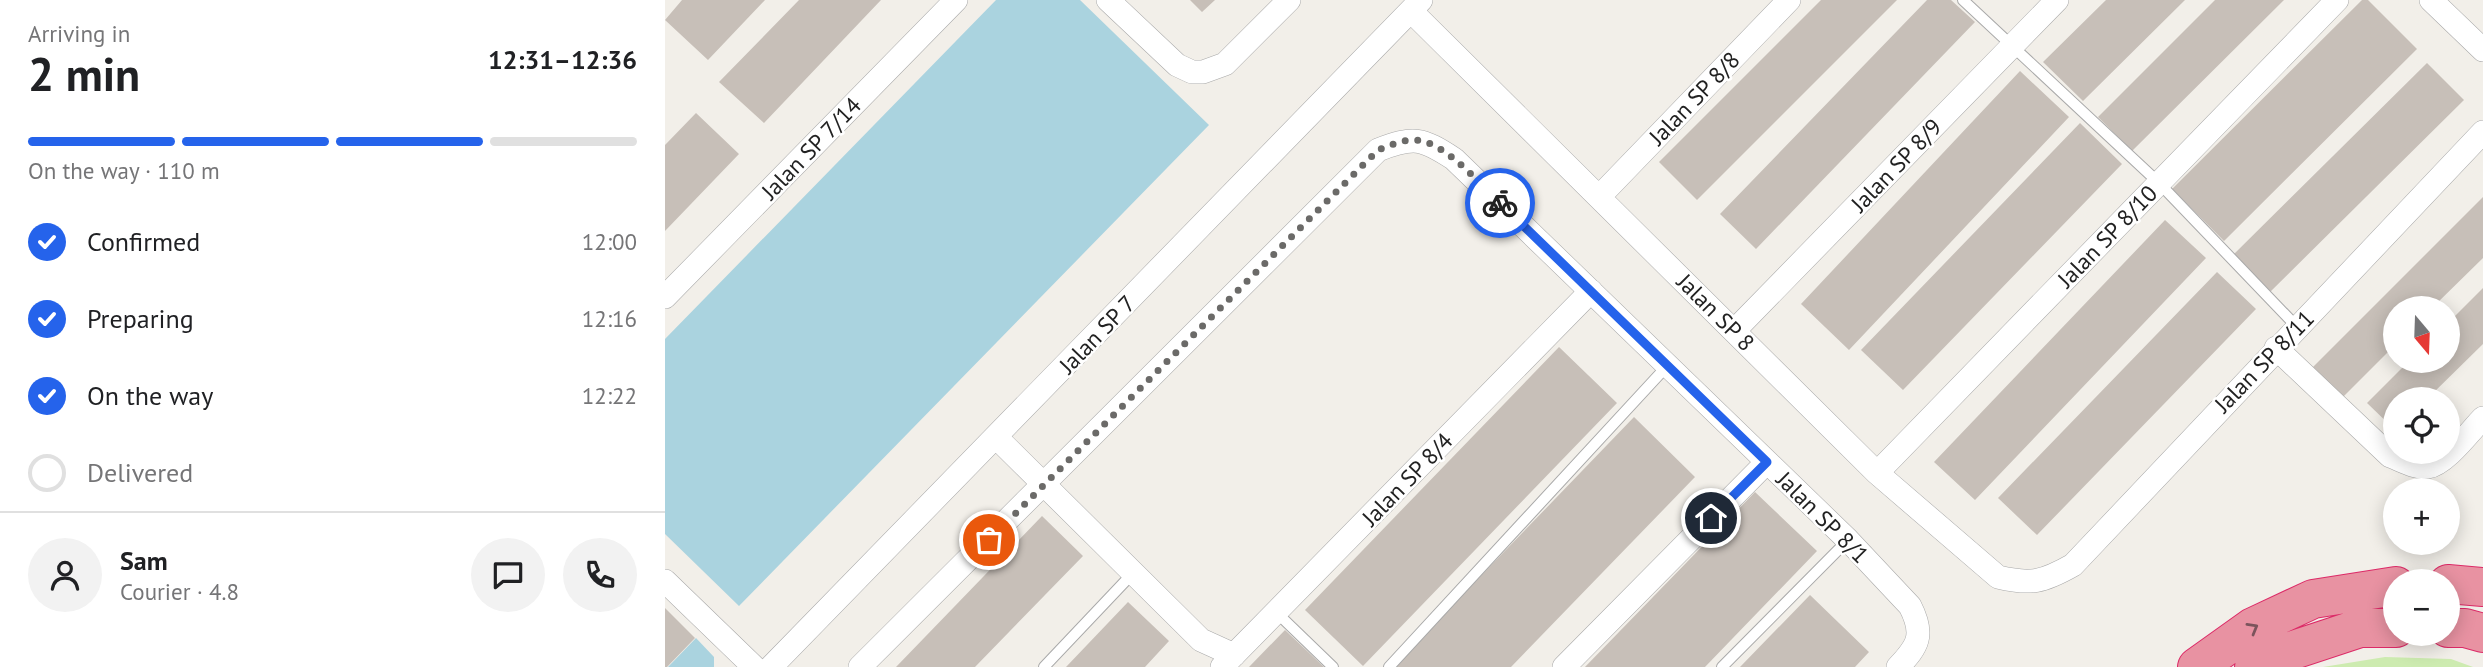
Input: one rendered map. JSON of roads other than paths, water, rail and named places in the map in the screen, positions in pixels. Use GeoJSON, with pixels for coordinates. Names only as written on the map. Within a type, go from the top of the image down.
{"type":"FeatureCollection","features":[{"type":"Feature","properties":{"kind":"highway"},"geometry":{"type":"LineString","coordinates":[[2460,585],[2483,587]]}},
{"type":"Feature","properties":{"kind":"highway"},"geometry":{"type":"LineString","coordinates":[[2197,667],[2253,627],[2313,599],[2383,588]]}},
{"type":"Feature","properties":{"kind":"highway"},"geometry":{"type":"LineString","coordinates":[[2254,667],[2260,661],[2360,628],[2383,628]]}},
{"type":"Feature","properties":{"kind":"highway"},"geometry":{"type":"LineString","coordinates":[[2460,628],[2483,633]]}},
{"type":"Feature","properties":{"kind":"street","name":"Jalan SP 7/14"},"geometry":{"type":"LineString","coordinates":[[665,297],[957,0]]}},
{"type":"Feature","properties":{"kind":"street"},"geometry":{"type":"LineString","coordinates":[[1108,0],[1177,65],[1192,72],[1203,72],[1224,64],[1289,0]]}},
{"type":"Feature","properties":{"kind":"street","name":"Jalan SP 8/8"},"geometry":{"type":"LineString","coordinates":[[1598,197],[1789,0]]}},
{"type":"Feature","properties":{"kind":"street","name":"Jalan SP 8/9"},"geometry":{"type":"LineString","coordinates":[[1734,331],[2057,0]]}},
{"type":"Feature","properties":{"kind":"street","name":"Jalan SP 8/10"},"geometry":{"type":"LineString","coordinates":[[1877,473],[2337,0]]}},
{"type":"Feature","properties":{"kind":"street"},"geometry":{"type":"LineString","coordinates":[[2431,0],[2483,50]]}},
{"type":"Feature","properties":{"kind":"street","name":"Jalan SP 8"},"geometry":{"type":"LineString","coordinates":[[1416,5],[1598,197],[1877,473],[1998,577],[2020,582],[2039,581]]}},
{"type":"Feature","properties":{"kind":"street","name":"Jalan SP 7"},"geometry":{"type":"LineString","coordinates":[[771,667],[1416,5]]}},
{"type":"Feature","properties":{"kind":"street","name":"Jalan SP 8/11"},"geometry":{"type":"LineString","coordinates":[[2039,581],[2073,565],[2483,132]]}},
{"type":"Feature","properties":{"kind":"street","name":"Jalan SP 8/1"},"geometry":{"type":"LineString","coordinates":[[860,667],[1378,150],[1399,142],[1418,140],[1454,159],[1848,540],[1910,606],[1916,617],[1918,637],[1915,648],[1898,667]]}},
{"type":"Feature","properties":{"kind":"street","name":"Jalan SP 8/4"},"geometry":{"type":"LineString","coordinates":[[1228,661],[1591,291]]}},
{"type":"Feature","properties":{"kind":"street"},"geometry":{"type":"LineString","coordinates":[[2276,348],[2390,456],[2427,467],[2448,455],[2483,418]]}},
{"type":"Feature","properties":{"kind":"street"},"geometry":{"type":"LineString","coordinates":[[996,437],[1201,640],[1228,661]]}},
{"type":"Feature","properties":{"kind":"street"},"geometry":{"type":"LineString","coordinates":[[1564,667],[1767,462]]}},
{"type":"Feature","properties":{"kind":"street"},"geometry":{"type":"LineString","coordinates":[[665,581],[754,667]]}},
{"type":"Feature","properties":{"kind":"lane"},"geometry":{"type":"LineString","coordinates":[[1963,0],[2159,183],[2297,327]]}},
{"type":"Feature","properties":{"kind":"lane"},"geometry":{"type":"LineString","coordinates":[[1389,667],[1668,365]]}},
{"type":"Feature","properties":{"kind":"lane"},"geometry":{"type":"LineString","coordinates":[[1722,667],[1848,540]]}},
{"type":"Feature","properties":{"kind":"lane"},"geometry":{"type":"LineString","coordinates":[[1044,667],[1133,573]]}},
{"type":"Feature","properties":{"kind":"lane"},"geometry":{"type":"LineString","coordinates":[[1276,612],[1333,667]]}},
{"type":"Feature","properties":{"kind":"water"},"geometry":{"type":"Polygon","coordinates":[[[996,0],[1080,0],[1209,125],[739,606],[665,534],[665,339],[996,0]]]}},
{"type":"Feature","properties":{"kind":"water"},"geometry":{"type":"Polygon","coordinates":[[[696,638],[714,657],[714,667],[668,667],[696,638]]]}}]}
